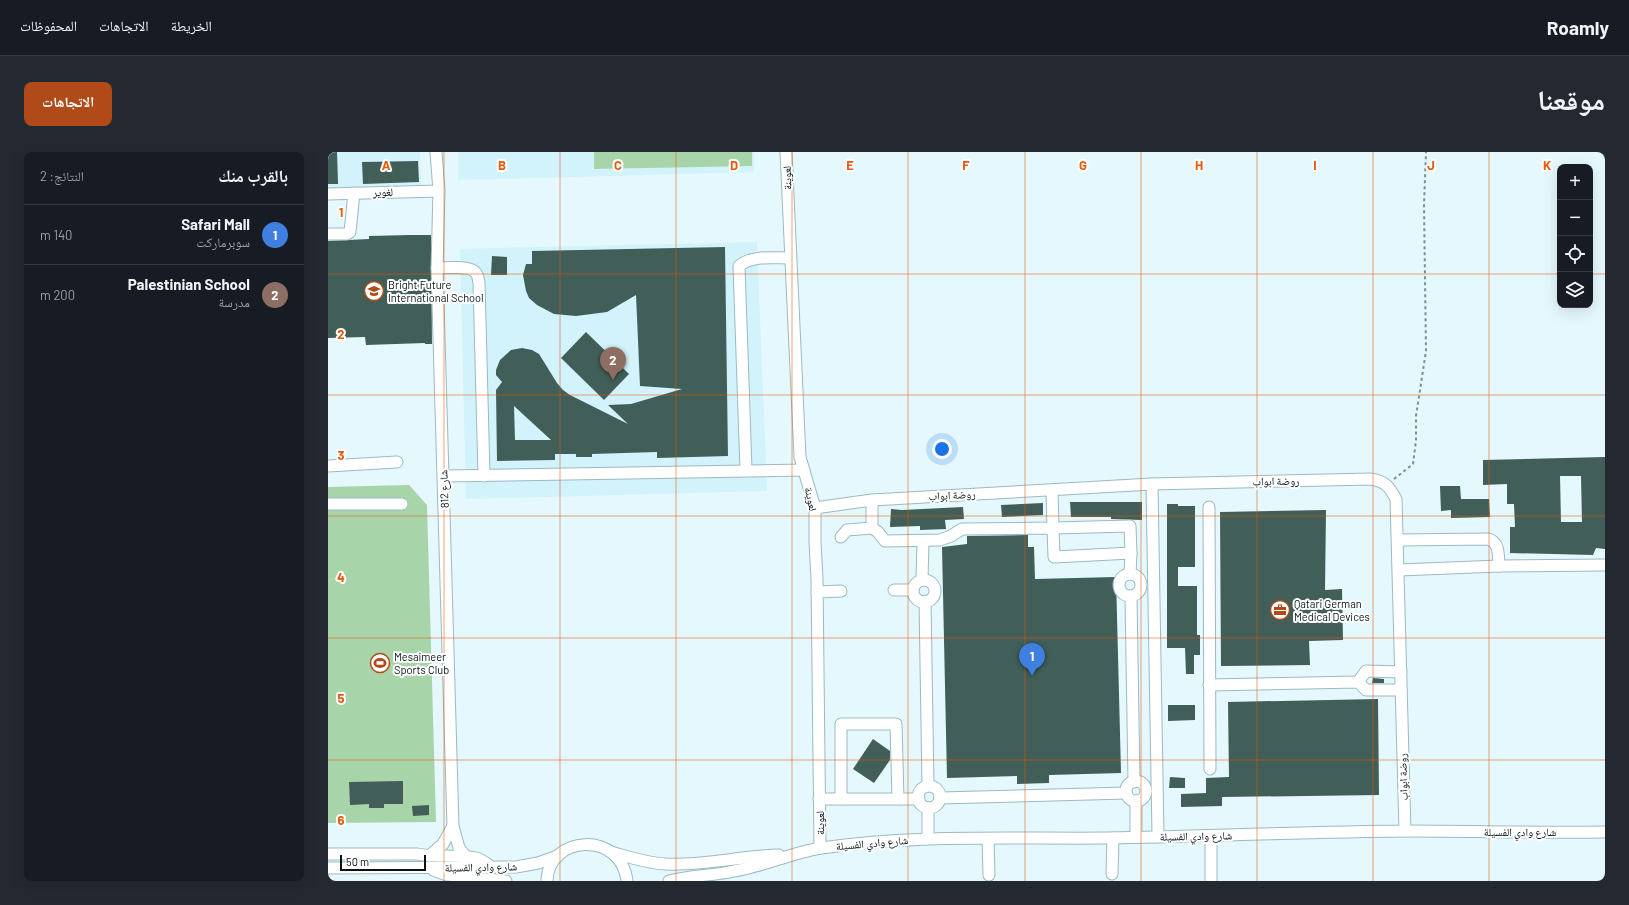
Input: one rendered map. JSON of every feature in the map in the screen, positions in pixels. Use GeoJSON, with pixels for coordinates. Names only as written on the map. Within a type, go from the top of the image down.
{"type":"FeatureCollection","features":[{"type":"Feature","properties":{"kind":"street","name":"شارع 812"},"geometry":{"type":"LineString","coordinates":[[436,152],[439,191],[437,268],[453,826],[459,848],[466,857]]}},
{"type":"Feature","properties":{"kind":"street","name":"لعوينة"},"geometry":{"type":"LineString","coordinates":[[786,152],[796,412],[800,457],[815,508],[820,848]]}},
{"type":"Feature","properties":{"kind":"street","name":"لغوير"},"geometry":{"type":"LineString","coordinates":[[328,194],[439,191]]}},
{"type":"Feature","properties":{"kind":"street"},"geometry":{"type":"LineString","coordinates":[[328,234],[348,234],[350,232],[354,193]]}},
{"type":"Feature","properties":{"kind":"street"},"geometry":{"type":"LineString","coordinates":[[746,470],[739,266],[744,261],[757,258],[790,258]]}},
{"type":"Feature","properties":{"kind":"street"},"geometry":{"type":"LineString","coordinates":[[437,268],[465,268],[473,270],[476,273],[479,282],[484,476]]}},
{"type":"Feature","properties":{"kind":"street"},"geometry":{"type":"LineString","coordinates":[[328,466],[397,462]]}},
{"type":"Feature","properties":{"kind":"street"},"geometry":{"type":"LineString","coordinates":[[444,476],[804,470]]}},
{"type":"Feature","properties":{"kind":"street","name":"روضة ابواب"},"geometry":{"type":"LineString","coordinates":[[815,508],[872,500],[1152,484],[1370,478],[1380,481],[1386,485],[1396,499],[1405,831]]}},
{"type":"Feature","properties":{"kind":"street"},"geometry":{"type":"LineString","coordinates":[[1152,484],[1158,836]]}},
{"type":"Feature","properties":{"kind":"street"},"geometry":{"type":"LineString","coordinates":[[1052,490],[1054,557],[1130,553]]}},
{"type":"Feature","properties":{"kind":"street"},"geometry":{"type":"LineString","coordinates":[[872,500],[872,528]]}},
{"type":"Feature","properties":{"kind":"street"},"geometry":{"type":"LineString","coordinates":[[328,504],[402,504]]}},
{"type":"Feature","properties":{"kind":"street"},"geometry":{"type":"LineString","coordinates":[[1208,507],[1210,769]]}},
{"type":"Feature","properties":{"kind":"street"},"geometry":{"type":"LineString","coordinates":[[841,537],[847,530],[872,528],[878,532],[885,541],[923,541],[940,540],[951,536],[962,529],[1130,526],[1130,574]]}},
{"type":"Feature","properties":{"kind":"street"},"geometry":{"type":"LineString","coordinates":[[1398,540],[1489,539],[1494,541],[1497,546],[1499,566]]}},
{"type":"Feature","properties":{"kind":"street"},"geometry":{"type":"LineString","coordinates":[[922,580],[923,541]]}},
{"type":"Feature","properties":{"kind":"street"},"geometry":{"type":"LineString","coordinates":[[1399,570],[1499,566],[1605,565]]}},
{"type":"Feature","properties":{"kind":"street"},"geometry":{"type":"LineString","coordinates":[[1130,574],[1137,576],[1141,584],[1140,591],[1131,596],[1122,593],[1119,585],[1123,576],[1130,574]]}},
{"type":"Feature","properties":{"kind":"street"},"geometry":{"type":"LineString","coordinates":[[922,580],[930,582],[934,589],[932,597],[925,601],[917,599],[913,590],[915,584],[922,580]]}},
{"type":"Feature","properties":{"kind":"street"},"geometry":{"type":"LineString","coordinates":[[1141,584],[1154,584]]}},
{"type":"Feature","properties":{"kind":"street"},"geometry":{"type":"LineString","coordinates":[[894,590],[913,590]]}},
{"type":"Feature","properties":{"kind":"street"},"geometry":{"type":"LineString","coordinates":[[817,592],[841,591]]}},
{"type":"Feature","properties":{"kind":"street"},"geometry":{"type":"LineString","coordinates":[[1131,596],[1134,782]]}},
{"type":"Feature","properties":{"kind":"street"},"geometry":{"type":"LineString","coordinates":[[925,601],[928,786]]}},
{"type":"Feature","properties":{"kind":"street"},"geometry":{"type":"LineString","coordinates":[[1358,682],[1366,671],[1401,672]]}},
{"type":"Feature","properties":{"kind":"street"},"geometry":{"type":"LineString","coordinates":[[1209,685],[1358,682],[1366,690],[1401,690]]}},
{"type":"Feature","properties":{"kind":"street"},"geometry":{"type":"LineString","coordinates":[[841,799],[841,724],[896,724],[898,799]]}},
{"type":"Feature","properties":{"kind":"street"},"geometry":{"type":"LineString","coordinates":[[1134,782],[1143,784],[1146,791],[1142,799],[1136,801],[1130,799],[1126,793],[1129,785],[1134,782]]}},
{"type":"Feature","properties":{"kind":"street"},"geometry":{"type":"LineString","coordinates":[[928,786],[935,788],[940,798],[936,806],[928,808],[922,805],[919,799],[920,792],[928,786]]}},
{"type":"Feature","properties":{"kind":"street"},"geometry":{"type":"LineString","coordinates":[[1146,791],[1158,791]]}},
{"type":"Feature","properties":{"kind":"street"},"geometry":{"type":"LineString","coordinates":[[940,798],[1126,793]]}},
{"type":"Feature","properties":{"kind":"street"},"geometry":{"type":"LineString","coordinates":[[819,799],[919,799]]}},
{"type":"Feature","properties":{"kind":"street"},"geometry":{"type":"LineString","coordinates":[[1136,801],[1136,837]]}},
{"type":"Feature","properties":{"kind":"street"},"geometry":{"type":"LineString","coordinates":[[928,808],[928,838]]}},
{"type":"Feature","properties":{"kind":"street"},"geometry":{"type":"LineString","coordinates":[[429,856],[443,844],[453,826]]}},
{"type":"Feature","properties":{"kind":"street","name":"شارع وادي الفسيلة"},"geometry":{"type":"LineString","coordinates":[[669,881],[690,876],[732,872],[750,868],[788,855],[820,848],[928,838],[1113,838],[1405,831],[1605,832]]}},
{"type":"Feature","properties":{"kind":"street"},"geometry":{"type":"LineString","coordinates":[[1210,836],[1211,881]]}},
{"type":"Feature","properties":{"kind":"street"},"geometry":{"type":"LineString","coordinates":[[1112,874],[1113,838]]}},
{"type":"Feature","properties":{"kind":"street"},"geometry":{"type":"LineString","coordinates":[[988,839],[989,875]]}},
{"type":"Feature","properties":{"kind":"street","name":"شارع وادي الفسيلة"},"geometry":{"type":"LineString","coordinates":[[328,868],[427,868],[527,865],[558,856],[568,849],[579,845],[590,844],[601,846],[611,852],[638,860],[666,864],[788,855]]}},
{"type":"Feature","properties":{"kind":"street"},"geometry":{"type":"LineString","coordinates":[[611,852],[621,861],[626,873],[627,881]]}},
{"type":"Feature","properties":{"kind":"street"},"geometry":{"type":"LineString","coordinates":[[328,854],[417,854],[429,856],[466,857],[478,858],[492,867]]}},
{"type":"Feature","properties":{"kind":"street"},"geometry":{"type":"LineString","coordinates":[[547,881],[551,866],[558,856]]}},
{"type":"Feature","properties":{"kind":"street","name":"شارع وادي الفسيلة"},"geometry":{"type":"LineString","coordinates":[[427,868],[443,878],[506,881]]}},
{"type":"Feature","properties":{"kind":"path"},"geometry":{"type":"LineString","coordinates":[[1386,485],[1413,464],[1416,440],[1416,416],[1426,350],[1424,205],[1426,152]]}},
{"type":"Feature","properties":{"kind":"shaded area"},"geometry":{"type":"Polygon","coordinates":[[[328,152],[420,152],[421,185],[328,188],[328,152]]]}},
{"type":"Feature","properties":{"kind":"shaded area"},"geometry":{"type":"Polygon","coordinates":[[[458,152],[754,152],[754,172],[458,180],[458,152]]]}},
{"type":"Feature","properties":{"kind":"shaded area"},"geometry":{"type":"Polygon","coordinates":[[[757,242],[767,491],[466,499],[460,249],[757,242]]]}},
{"type":"Feature","properties":{"kind":"green space"},"geometry":{"type":"Polygon","coordinates":[[[594,152],[752,152],[752,166],[594,169],[594,152]]]}},
{"type":"Feature","properties":{"kind":"green space","name":"Mesaimeer Sports Club"},"geometry":{"type":"Polygon","coordinates":[[[409,485],[427,505],[436,822],[328,823],[328,487],[409,485]]]}},
{"type":"Feature","properties":{"kind":"building"},"geometry":{"type":"Polygon","coordinates":[[[328,152],[337,152],[338,184],[328,184],[328,152]]]}},
{"type":"Feature","properties":{"kind":"building"},"geometry":{"type":"Polygon","coordinates":[[[418,161],[419,182],[363,184],[362,162],[418,161]]]}},
{"type":"Feature","properties":{"kind":"building","name":"Bright Future International School"},"geometry":{"type":"Polygon","coordinates":[[[431,235],[432,344],[366,345],[365,337],[328,338],[328,241],[369,239],[369,236],[431,235]]]}},
{"type":"Feature","properties":{"kind":"building"},"geometry":{"type":"Polygon","coordinates":[[[725,247],[728,456],[657,458],[657,452],[592,454],[592,457],[576,457],[576,454],[555,454],[555,460],[497,461],[496,390],[502,382],[496,375],[496,370],[500,360],[511,350],[522,348],[532,350],[539,354],[563,390],[628,424],[608,405],[631,404],[682,389],[640,386],[636,295],[607,312],[576,316],[554,314],[537,305],[529,298],[526,291],[523,275],[526,264],[532,264],[532,251],[725,247]],[[514,406],[515,440],[551,440],[514,406]]]}},
{"type":"Feature","properties":{"kind":"building"},"geometry":{"type":"Polygon","coordinates":[[[492,256],[507,257],[507,275],[491,275],[492,256]]]}},
{"type":"Feature","properties":{"kind":"building"},"geometry":{"type":"Polygon","coordinates":[[[586,332],[629,374],[604,400],[561,358],[586,332]]]}},
{"type":"Feature","properties":{"kind":"building"},"geometry":{"type":"Polygon","coordinates":[[[1605,457],[1605,549],[1596,548],[1593,555],[1510,553],[1510,527],[1515,527],[1514,504],[1507,504],[1507,484],[1483,485],[1483,460],[1605,457]],[[1560,476],[1561,522],[1582,522],[1581,476],[1560,476]]]}},
{"type":"Feature","properties":{"kind":"building"},"geometry":{"type":"Polygon","coordinates":[[[1440,486],[1460,486],[1461,499],[1489,499],[1490,517],[1451,518],[1451,510],[1441,511],[1440,486]]]}},
{"type":"Feature","properties":{"kind":"building"},"geometry":{"type":"Polygon","coordinates":[[[1070,502],[1142,502],[1142,520],[1111,519],[1111,517],[1071,517],[1070,502]]]}},
{"type":"Feature","properties":{"kind":"building"},"geometry":{"type":"Polygon","coordinates":[[[1043,503],[1043,515],[1002,517],[1001,505],[1043,503]]]}},
{"type":"Feature","properties":{"kind":"building"},"geometry":{"type":"Polygon","coordinates":[[[1167,504],[1178,504],[1178,506],[1195,506],[1195,567],[1178,567],[1178,586],[1197,586],[1197,635],[1200,635],[1200,655],[1194,655],[1194,674],[1186,674],[1185,648],[1167,648],[1167,504]]]}},
{"type":"Feature","properties":{"kind":"building"},"geometry":{"type":"Polygon","coordinates":[[[963,507],[964,519],[945,520],[946,529],[920,530],[920,526],[890,527],[891,509],[902,510],[963,507]]]}},
{"type":"Feature","properties":{"kind":"building"},"geometry":{"type":"Polygon","coordinates":[[[1326,510],[1325,590],[1342,589],[1343,640],[1309,641],[1310,665],[1221,666],[1220,512],[1326,510]]]}},
{"type":"Feature","properties":{"kind":"building"},"geometry":{"type":"Polygon","coordinates":[[[1028,535],[1028,547],[1034,547],[1035,579],[1116,577],[1121,773],[1049,775],[1049,783],[1017,784],[1017,776],[947,778],[942,547],[967,544],[967,536],[1028,535]]]}},
{"type":"Feature","properties":{"kind":"building"},"geometry":{"type":"Polygon","coordinates":[[[1373,678],[1384,679],[1384,683],[1372,683],[1373,678]]]}},
{"type":"Feature","properties":{"kind":"building"},"geometry":{"type":"Polygon","coordinates":[[[1378,699],[1379,795],[1222,797],[1222,806],[1181,807],[1181,794],[1206,793],[1206,778],[1229,777],[1228,702],[1378,699]]]}},
{"type":"Feature","properties":{"kind":"building"},"geometry":{"type":"Polygon","coordinates":[[[1168,705],[1195,705],[1195,720],[1168,721],[1168,705]]]}},
{"type":"Feature","properties":{"kind":"building"},"geometry":{"type":"Polygon","coordinates":[[[873,739],[890,751],[890,760],[874,783],[853,769],[873,739]]]}},
{"type":"Feature","properties":{"kind":"building"},"geometry":{"type":"Polygon","coordinates":[[[1170,777],[1185,778],[1185,788],[1169,788],[1170,777]]]}},
{"type":"Feature","properties":{"kind":"building"},"geometry":{"type":"Polygon","coordinates":[[[403,781],[403,804],[384,804],[384,808],[369,808],[369,804],[350,805],[349,782],[403,781]]]}},
{"type":"Feature","properties":{"kind":"building"},"geometry":{"type":"Polygon","coordinates":[[[429,805],[429,815],[413,816],[412,806],[429,805]]]}},
{"type":"Feature","properties":{"kind":"place","name":"Bright Future International School"},"geometry":{"type":"Point","coordinates":[374,291]}},
{"type":"Feature","properties":{"kind":"place","name":"Palestinian School"},"geometry":{"type":"Point","coordinates":[613,380]}},
{"type":"Feature","properties":{"kind":"place","name":"Qatari German Medical Devices"},"geometry":{"type":"Point","coordinates":[1280,610]}},
{"type":"Feature","properties":{"kind":"place","name":"Mesaimeer Sports Club"},"geometry":{"type":"Point","coordinates":[380,663]}},
{"type":"Feature","properties":{"kind":"place","name":"Safari Mall"},"geometry":{"type":"Point","coordinates":[1032,676]}}]}
